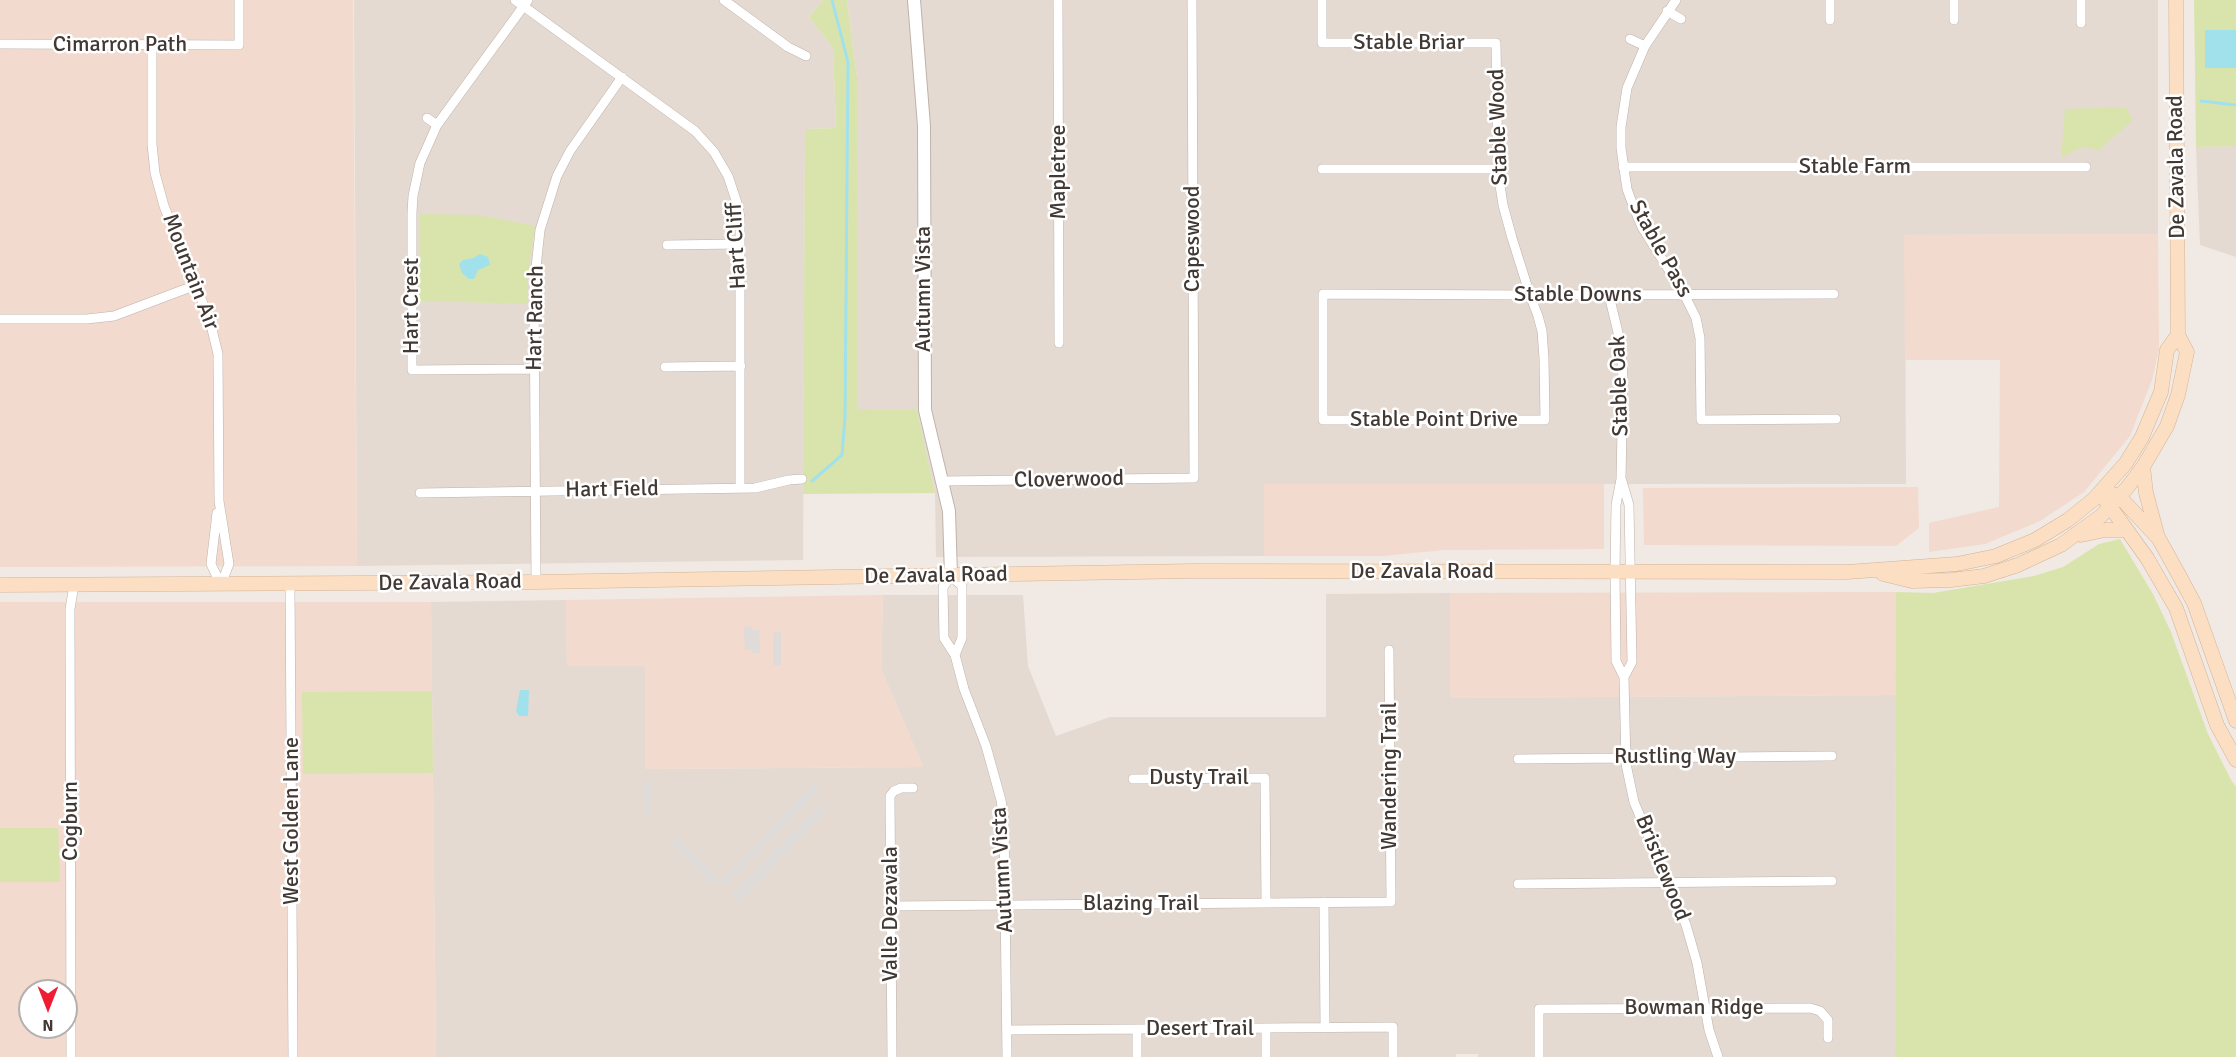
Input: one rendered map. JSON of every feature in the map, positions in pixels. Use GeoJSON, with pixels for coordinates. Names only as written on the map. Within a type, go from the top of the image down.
{"type":"FeatureCollection","features":[{"type":"Feature","properties":{"kind":"main road","name":"De Zavala Road"},"geometry":{"type":"LineString","coordinates":[[1872,571],[1912,581],[1943,581],[1984,576],[2035,558],[2072,537],[2109,508],[2143,467],[2167,426],[2178,395],[2187,352],[2178,335],[2176,0]]}},
{"type":"Feature","properties":{"kind":"main road","name":"De Zavala Road"},"geometry":{"type":"LineString","coordinates":[[0,585],[537,582],[1194,572],[1872,571],[1957,564],[2016,549],[2052,531],[2102,491],[2126,463],[2142,437],[2161,392],[2167,350],[2178,335]]}},
{"type":"Feature","properties":{"kind":"main road"},"geometry":{"type":"LineString","coordinates":[[2143,467],[2146,493],[2159,539],[2193,603],[2236,720]]}},
{"type":"Feature","properties":{"kind":"main road"},"geometry":{"type":"LineString","coordinates":[[2102,491],[2120,496],[2159,539]]}},
{"type":"Feature","properties":{"kind":"main road"},"geometry":{"type":"LineString","coordinates":[[2102,491],[2109,508],[2163,582],[2176,608],[2217,725],[2236,760]]}},
{"type":"Feature","properties":{"kind":"main road"},"geometry":{"type":"LineString","coordinates":[[2072,537],[2105,530],[2127,530]]}},
{"type":"Feature","properties":{"kind":"street","name":"Cimarron Path"},"geometry":{"type":"LineString","coordinates":[[0,44],[239,45],[239,0]]}},
{"type":"Feature","properties":{"kind":"street"},"geometry":{"type":"LineString","coordinates":[[724,0],[788,47],[806,56]]}},
{"type":"Feature","properties":{"kind":"street","name":"Autumn Vista"},"geometry":{"type":"LineString","coordinates":[[915,0],[924,126],[925,410],[943,481],[950,521],[951,576],[943,587],[944,638],[955,655],[964,689],[986,746],[1001,800],[1005,842],[1007,1057]]}},
{"type":"Feature","properties":{"kind":"street","name":"Mapletree"},"geometry":{"type":"LineString","coordinates":[[1058,0],[1059,343]]}},
{"type":"Feature","properties":{"kind":"street","name":"Capeswood"},"geometry":{"type":"LineString","coordinates":[[1192,0],[1194,478]]}},
{"type":"Feature","properties":{"kind":"street","name":"Stable Briar"},"geometry":{"type":"LineString","coordinates":[[1322,0],[1322,44],[1496,43]]}},
{"type":"Feature","properties":{"kind":"street","name":"Stable Pass"},"geometry":{"type":"LineString","coordinates":[[1676,0],[1645,46],[1627,88],[1621,127],[1623,167],[1630,198],[1642,227],[1684,294],[1696,318],[1700,338],[1701,420],[1836,419]]}},
{"type":"Feature","properties":{"kind":"street"},"geometry":{"type":"LineString","coordinates":[[1830,0],[1830,20]]}},
{"type":"Feature","properties":{"kind":"street"},"geometry":{"type":"LineString","coordinates":[[1954,0],[1954,20]]}},
{"type":"Feature","properties":{"kind":"street"},"geometry":{"type":"LineString","coordinates":[[2080,0],[2081,22]]}},
{"type":"Feature","properties":{"kind":"street","name":"Hart Cliff"},"geometry":{"type":"LineString","coordinates":[[522,2],[684,122],[714,152],[734,190],[740,218],[740,488]]}},
{"type":"Feature","properties":{"kind":"street","name":"Hart Crest"},"geometry":{"type":"LineString","coordinates":[[522,2],[437,125],[420,163],[413,196],[412,370],[535,369]]}},
{"type":"Feature","properties":{"kind":"street"},"geometry":{"type":"LineString","coordinates":[[1668,11],[1681,19]]}},
{"type":"Feature","properties":{"kind":"street"},"geometry":{"type":"LineString","coordinates":[[1630,39],[1645,46]]}},
{"type":"Feature","properties":{"kind":"street","name":"Stable Wood"},"geometry":{"type":"LineString","coordinates":[[1496,43],[1498,169],[1503,205],[1538,316],[1544,345],[1545,420]]}},
{"type":"Feature","properties":{"kind":"street","name":"Mountain Air"},"geometry":{"type":"LineString","coordinates":[[152,45],[152,144],[155,173],[164,206],[210,321],[218,354],[219,501],[211,564],[221,585]]}},
{"type":"Feature","properties":{"kind":"street","name":"Hart Ranch"},"geometry":{"type":"LineString","coordinates":[[537,582],[536,258],[547,203],[570,151],[622,77]]}},
{"type":"Feature","properties":{"kind":"street"},"geometry":{"type":"LineString","coordinates":[[427,118],[437,125]]}},
{"type":"Feature","properties":{"kind":"street","name":"Stable Farm"},"geometry":{"type":"LineString","coordinates":[[1623,167],[2086,166]]}},
{"type":"Feature","properties":{"kind":"street"},"geometry":{"type":"LineString","coordinates":[[1322,169],[1498,169]]}},
{"type":"Feature","properties":{"kind":"street"},"geometry":{"type":"LineString","coordinates":[[668,245],[740,244]]}},
{"type":"Feature","properties":{"kind":"street"},"geometry":{"type":"LineString","coordinates":[[0,320],[87,319],[114,316],[196,285]]}},
{"type":"Feature","properties":{"kind":"street","name":"Stable Downs"},"geometry":{"type":"LineString","coordinates":[[1323,420],[1323,294],[1834,294]]}},
{"type":"Feature","properties":{"kind":"street","name":"Stable Oak"},"geometry":{"type":"LineString","coordinates":[[1610,295],[1621,345],[1621,479],[1616,505],[1614,571]]}},
{"type":"Feature","properties":{"kind":"street"},"geometry":{"type":"LineString","coordinates":[[665,367],[741,366]]}},
{"type":"Feature","properties":{"kind":"street","name":"Stable Point Drive"},"geometry":{"type":"LineString","coordinates":[[1323,420],[1545,420]]}},
{"type":"Feature","properties":{"kind":"street","name":"Cloverwood"},"geometry":{"type":"LineString","coordinates":[[943,481],[1194,478]]}},
{"type":"Feature","properties":{"kind":"street","name":"Hart Field"},"geometry":{"type":"LineString","coordinates":[[420,493],[755,488],[802,479]]}},
{"type":"Feature","properties":{"kind":"street","name":"Stable Oak"},"geometry":{"type":"LineString","coordinates":[[1621,479],[1629,505],[1630,571]]}},
{"type":"Feature","properties":{"kind":"street","name":"Mountain Air"},"geometry":{"type":"LineString","coordinates":[[219,501],[229,564],[221,585]]}},
{"type":"Feature","properties":{"kind":"street","name":"Bristlewood"},"geometry":{"type":"LineString","coordinates":[[1614,571],[1616,662],[1624,677],[1626,758],[1634,802],[1686,925],[1698,963],[1709,1030],[1718,1057]]}},
{"type":"Feature","properties":{"kind":"street","name":"Bristlewood"},"geometry":{"type":"LineString","coordinates":[[1624,677],[1632,662],[1630,571]]}},
{"type":"Feature","properties":{"kind":"street","name":"Autumn Vista"},"geometry":{"type":"LineString","coordinates":[[951,576],[962,586],[962,638],[955,655]]}},
{"type":"Feature","properties":{"kind":"street","name":"West Golden Lane"},"geometry":{"type":"LineString","coordinates":[[290,584],[293,1057]]}},
{"type":"Feature","properties":{"kind":"street","name":"Cogburn"},"geometry":{"type":"LineString","coordinates":[[71,1057],[70,609],[74,585]]}},
{"type":"Feature","properties":{"kind":"street","name":"Wandering Trail"},"geometry":{"type":"LineString","coordinates":[[1389,650],[1392,902]]}},
{"type":"Feature","properties":{"kind":"street"},"geometry":{"type":"LineString","coordinates":[[2217,725],[2236,720]]}},
{"type":"Feature","properties":{"kind":"street","name":"Rustling Way"},"geometry":{"type":"LineString","coordinates":[[1518,759],[1832,756]]}},
{"type":"Feature","properties":{"kind":"street","name":"Dusty Trail"},"geometry":{"type":"LineString","coordinates":[[1132,779],[1265,778],[1266,903]]}},
{"type":"Feature","properties":{"kind":"street","name":"Valle Dezavala"},"geometry":{"type":"LineString","coordinates":[[892,1057],[890,796],[901,788],[912,788]]}},
{"type":"Feature","properties":{"kind":"street"},"geometry":{"type":"LineString","coordinates":[[1518,884],[1832,881]]}},
{"type":"Feature","properties":{"kind":"street"},"geometry":{"type":"LineString","coordinates":[[1324,902],[1325,1028]]}},
{"type":"Feature","properties":{"kind":"street","name":"Blazing Trail"},"geometry":{"type":"LineString","coordinates":[[890,906],[1392,902]]}},
{"type":"Feature","properties":{"kind":"street","name":"Bowman Ridge"},"geometry":{"type":"LineString","coordinates":[[1539,1057],[1539,1009],[1810,1008],[1820,1011],[1828,1020],[1827,1038]]}},
{"type":"Feature","properties":{"kind":"street","name":"Desert Trail"},"geometry":{"type":"LineString","coordinates":[[1007,1030],[1393,1027],[1393,1057]]}},
{"type":"Feature","properties":{"kind":"street"},"geometry":{"type":"LineString","coordinates":[[1266,1028],[1266,1057]]}},
{"type":"Feature","properties":{"kind":"street"},"geometry":{"type":"LineString","coordinates":[[1137,1029],[1137,1057]]}},
{"type":"Feature","properties":{"kind":"shaded area"},"geometry":{"type":"Polygon","coordinates":[[[0,0],[353,0],[357,566],[0,567],[0,0]]]}},
{"type":"Feature","properties":{"kind":"shaded area"},"geometry":{"type":"Polygon","coordinates":[[[354,0],[823,0],[809,17],[833,48],[836,128],[805,129],[803,560],[357,566],[354,0]]]}},
{"type":"Feature","properties":{"kind":"shaded area"},"geometry":{"type":"Polygon","coordinates":[[[847,0],[2158,0],[2158,234],[1905,235],[1906,484],[1264,484],[1264,556],[936,557],[935,493],[917,411],[857,410],[857,78],[847,0]]]}},
{"type":"Feature","properties":{"kind":"shaded area"},"geometry":{"type":"Polygon","coordinates":[[[2236,146],[2236,257],[2200,245],[2196,147],[2236,146]]]}},
{"type":"Feature","properties":{"kind":"shaded area"},"geometry":{"type":"Polygon","coordinates":[[[2158,234],[2159,349],[2152,380],[2130,436],[2084,492],[2040,521],[1985,544],[1929,552],[1929,523],[1999,507],[2000,360],[1905,360],[1904,235],[2158,234]]]}},
{"type":"Feature","properties":{"kind":"shaded area"},"geometry":{"type":"Polygon","coordinates":[[[1264,484],[1604,484],[1604,549],[1444,550],[1383,556],[1264,556],[1264,484]]]}},
{"type":"Feature","properties":{"kind":"shaded area"},"geometry":{"type":"Polygon","coordinates":[[[1918,487],[1919,528],[1896,546],[1644,545],[1643,488],[1918,487]]]}},
{"type":"Feature","properties":{"kind":"shaded area"},"geometry":{"type":"Polygon","coordinates":[[[1896,592],[1896,695],[1450,698],[1450,593],[1896,592]]]}},
{"type":"Feature","properties":{"kind":"shaded area"},"geometry":{"type":"Polygon","coordinates":[[[1450,593],[1450,698],[1896,695],[1895,1057],[1478,1057],[1478,1054],[1456,1054],[1456,1057],[436,1057],[431,602],[566,600],[567,666],[645,666],[646,769],[923,767],[881,669],[883,595],[1023,595],[1028,666],[1056,736],[1110,717],[1326,717],[1326,594],[1450,593]]]}},
{"type":"Feature","properties":{"kind":"shaded area"},"geometry":{"type":"Polygon","coordinates":[[[883,595],[881,669],[923,767],[645,769],[645,666],[567,666],[566,600],[883,595]]]}},
{"type":"Feature","properties":{"kind":"shaded area"},"geometry":{"type":"Polygon","coordinates":[[[0,602],[431,602],[436,1057],[0,1057],[0,602]]]}},
{"type":"Feature","properties":{"kind":"shaded area"},"geometry":{"type":"Polygon","coordinates":[[[752,626],[752,630],[759,630],[760,653],[745,650],[744,627],[752,626]]]}},
{"type":"Feature","properties":{"kind":"shaded area"},"geometry":{"type":"Polygon","coordinates":[[[781,632],[781,665],[773,665],[773,633],[781,632]]]}},
{"type":"Feature","properties":{"kind":"shaded area"},"geometry":{"type":"Polygon","coordinates":[[[643,782],[651,782],[651,813],[643,813],[643,782]]]}},
{"type":"Feature","properties":{"kind":"shaded area"},"geometry":{"type":"Polygon","coordinates":[[[814,784],[820,790],[726,886],[720,881],[713,887],[670,843],[677,836],[720,880],[814,784]]]}},
{"type":"Feature","properties":{"kind":"shaded area"},"geometry":{"type":"Polygon","coordinates":[[[820,803],[827,810],[740,901],[733,894],[820,803]]]}},
{"type":"Feature","properties":{"kind":"green space"},"geometry":{"type":"Polygon","coordinates":[[[823,0],[847,0],[857,78],[857,409],[917,410],[935,493],[803,494],[805,129],[836,128],[833,48],[809,17],[823,0]]]}},
{"type":"Feature","properties":{"kind":"green space"},"geometry":{"type":"Polygon","coordinates":[[[2194,0],[2236,0],[2236,146],[2196,147],[2194,0]]]}},
{"type":"Feature","properties":{"kind":"green space"},"geometry":{"type":"Polygon","coordinates":[[[2126,107],[2133,120],[2098,151],[2082,147],[2061,158],[2065,109],[2126,107]]]}},
{"type":"Feature","properties":{"kind":"green space"},"geometry":{"type":"Polygon","coordinates":[[[420,214],[479,215],[535,226],[528,273],[528,304],[420,301],[420,214]]]}},
{"type":"Feature","properties":{"kind":"green space"},"geometry":{"type":"Polygon","coordinates":[[[2120,539],[2153,594],[2171,632],[2208,734],[2236,787],[2236,1057],[1895,1057],[1896,592],[1933,593],[2034,576],[2063,567],[2099,544],[2120,539]]]}},
{"type":"Feature","properties":{"kind":"green space"},"geometry":{"type":"Polygon","coordinates":[[[432,691],[433,773],[303,774],[302,692],[432,691]]]}},
{"type":"Feature","properties":{"kind":"green space"},"geometry":{"type":"Polygon","coordinates":[[[0,828],[58,828],[60,882],[0,882],[0,828]]]}},
{"type":"Feature","properties":{"kind":"water"},"geometry":{"type":"Polygon","coordinates":[[[2205,30],[2236,30],[2236,68],[2205,68],[2205,30]]]}},
{"type":"Feature","properties":{"kind":"water"},"geometry":{"type":"Polygon","coordinates":[[[480,254],[488,257],[490,265],[478,270],[474,279],[469,279],[462,273],[459,264],[463,260],[480,254]]]}},
{"type":"Feature","properties":{"kind":"water"},"geometry":{"type":"Polygon","coordinates":[[[520,690],[529,690],[528,716],[519,716],[516,711],[520,690]]]}},
{"type":"Feature","properties":{"kind":"waterway"},"geometry":{"type":"LineString","coordinates":[[812,481],[842,455],[845,418],[848,62],[832,0]]}},
{"type":"Feature","properties":{"kind":"waterway"},"geometry":{"type":"LineString","coordinates":[[2201,101],[2236,105]]}}]}
